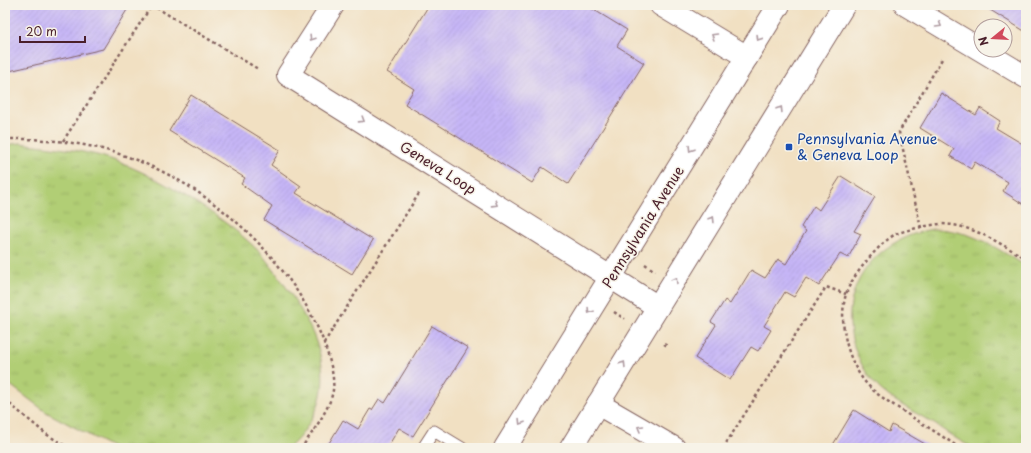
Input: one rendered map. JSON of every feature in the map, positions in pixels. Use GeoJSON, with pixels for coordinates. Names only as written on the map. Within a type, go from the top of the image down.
{"type":"FeatureCollection","features":[{"type":"Feature","properties":{"kind":"main road","name":"Geneva Loop"},"geometry":{"type":"LineString","coordinates":[[333,5],[288,75],[354,114],[658,307]]}},
{"type":"Feature","properties":{"kind":"main road"},"geometry":{"type":"LineString","coordinates":[[660,5],[747,56]]}},
{"type":"Feature","properties":{"kind":"main road","name":"Pennsylvania Avenue"},"geometry":{"type":"LineString","coordinates":[[505,448],[780,5]]}},
{"type":"Feature","properties":{"kind":"main road"},"geometry":{"type":"LineString","coordinates":[[571,448],[844,5]]}},
{"type":"Feature","properties":{"kind":"main road"},"geometry":{"type":"LineString","coordinates":[[906,5],[1026,77]]}},
{"type":"Feature","properties":{"kind":"main road"},"geometry":{"type":"LineString","coordinates":[[598,404],[674,448]]}},
{"type":"Feature","properties":{"kind":"lane"},"geometry":{"type":"LineString","coordinates":[[424,448],[434,431],[462,448]]}},
{"type":"Feature","properties":{"kind":"path"},"geometry":{"type":"LineString","coordinates":[[63,140],[152,5],[258,69]]}},
{"type":"Feature","properties":{"kind":"path"},"geometry":{"type":"LineString","coordinates":[[921,228],[899,132],[942,59]]}},
{"type":"Feature","properties":{"kind":"path"},"geometry":{"type":"LineString","coordinates":[[5,139],[63,140],[104,149],[142,162],[201,195],[228,215],[257,242],[300,294],[329,354],[333,390],[318,425],[301,448]]}},
{"type":"Feature","properties":{"kind":"path"},"geometry":{"type":"LineString","coordinates":[[324,343],[420,192]]}},
{"type":"Feature","properties":{"kind":"path"},"geometry":{"type":"LineString","coordinates":[[960,448],[881,397],[866,382],[852,359],[845,333],[844,316],[846,294],[857,272],[873,254],[895,234],[939,224],[971,229],[1026,258]]}},
{"type":"Feature","properties":{"kind":"path"},"geometry":{"type":"LineString","coordinates":[[642,262],[659,273]]}},
{"type":"Feature","properties":{"kind":"path"},"geometry":{"type":"LineString","coordinates":[[723,448],[826,287],[846,294]]}},
{"type":"Feature","properties":{"kind":"path"},"geometry":{"type":"LineString","coordinates":[[612,312],[629,322]]}},
{"type":"Feature","properties":{"kind":"path"},"geometry":{"type":"LineString","coordinates":[[664,344],[669,347]]}},
{"type":"Feature","properties":{"kind":"path"},"geometry":{"type":"LineString","coordinates":[[5,400],[46,434],[69,448]]}},
{"type":"Feature","properties":{"kind":"green space"},"geometry":{"type":"Polygon","coordinates":[[[20,143],[87,153],[101,156],[126,165],[158,180],[207,209],[236,231],[259,252],[284,284],[304,316],[318,349],[322,367],[323,385],[319,402],[306,428],[292,445],[288,448],[113,448],[46,412],[5,381],[5,145],[20,143]]]}},
{"type":"Feature","properties":{"kind":"green space"},"geometry":{"type":"Polygon","coordinates":[[[933,229],[959,232],[982,240],[1026,266],[1026,448],[986,449],[975,448],[966,444],[881,390],[868,375],[856,351],[850,327],[851,305],[857,283],[869,264],[886,248],[908,236],[933,229]]]}},
{"type":"Feature","properties":{"kind":"building"},"geometry":{"type":"Polygon","coordinates":[[[5,5],[130,5],[103,49],[5,72],[5,5]]]}},
{"type":"Feature","properties":{"kind":"building"},"geometry":{"type":"Polygon","coordinates":[[[429,5],[586,5],[627,30],[617,46],[644,63],[568,184],[542,167],[532,183],[405,104],[414,89],[387,72],[429,5]]]}},
{"type":"Feature","properties":{"kind":"building"},"geometry":{"type":"Polygon","coordinates":[[[982,5],[1026,5],[1026,32],[1013,24],[1013,18],[1003,18],[982,5]]]}},
{"type":"Feature","properties":{"kind":"building"},"geometry":{"type":"Polygon","coordinates":[[[941,93],[976,115],[980,108],[1000,121],[996,128],[1026,146],[1026,206],[1003,191],[1008,182],[975,162],[971,169],[950,156],[954,149],[920,128],[941,93]]]}},
{"type":"Feature","properties":{"kind":"building"},"geometry":{"type":"Polygon","coordinates":[[[191,95],[280,150],[271,165],[301,186],[296,193],[373,240],[352,274],[264,220],[272,206],[241,184],[245,178],[169,131],[191,95]]]}},
{"type":"Feature","properties":{"kind":"building"},"geometry":{"type":"Polygon","coordinates":[[[841,176],[875,197],[854,231],[861,234],[848,258],[840,254],[819,286],[806,278],[794,297],[785,292],[764,326],[771,330],[758,351],[751,347],[730,380],[695,358],[716,325],[711,322],[725,300],[730,304],[751,270],[765,278],[778,259],[786,264],[806,231],[801,227],[814,206],[819,210],[841,176]]]}},
{"type":"Feature","properties":{"kind":"building"},"geometry":{"type":"Polygon","coordinates":[[[432,326],[468,348],[413,436],[399,428],[387,448],[326,448],[343,420],[358,429],[370,409],[372,410],[379,399],[385,403],[432,326]]]}},
{"type":"Feature","properties":{"kind":"building"},"geometry":{"type":"Polygon","coordinates":[[[854,410],[889,432],[892,425],[932,448],[831,448],[854,410]]]}},
{"type":"Feature","properties":{"kind":"place","name":"Pennsylvania Avenue & Geneva Loop"},"geometry":{"type":"Point","coordinates":[789,147]}}]}
